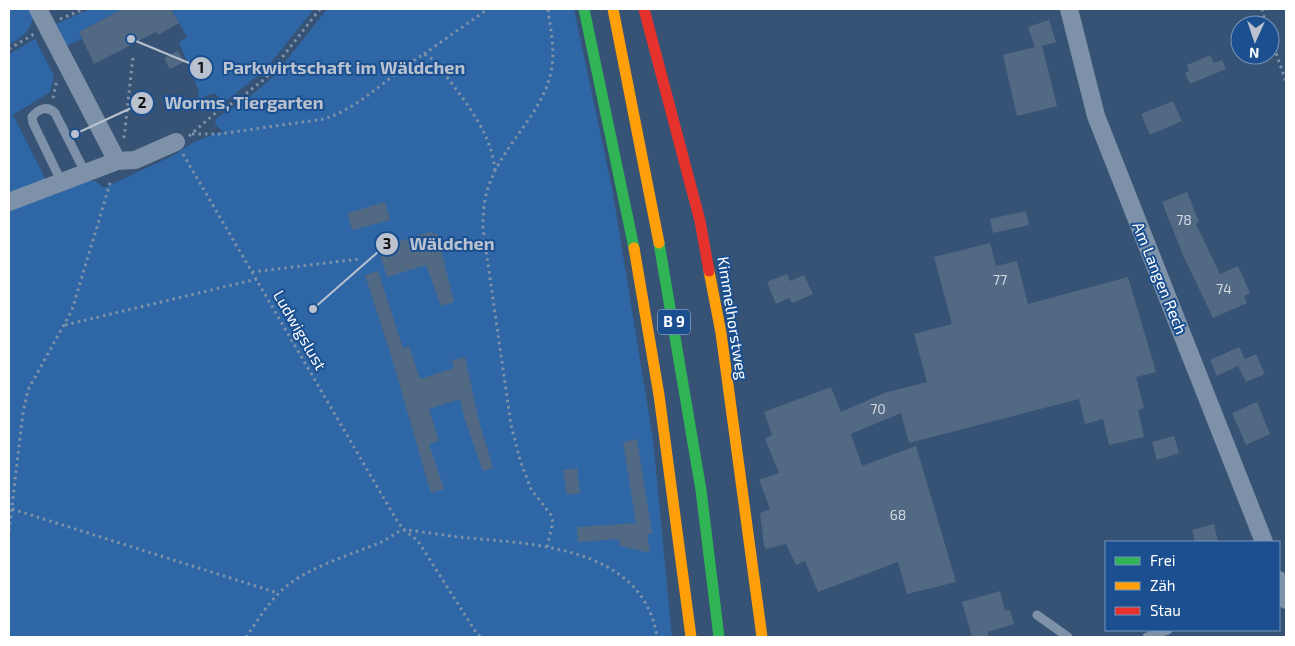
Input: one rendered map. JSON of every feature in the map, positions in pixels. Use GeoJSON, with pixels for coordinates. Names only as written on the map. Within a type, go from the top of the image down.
{"type":"FeatureCollection","features":[{"type":"Feature","properties":{"kind":"main road","name":"B 9"},"geometry":{"type":"LineString","coordinates":[[584,9],[641,284],[659,395],[691,637]]}},
{"type":"Feature","properties":{"kind":"main road","name":"B 9"},"geometry":{"type":"LineString","coordinates":[[613,9],[647,170],[672,311],[698,470],[719,637]]}},
{"type":"Feature","properties":{"kind":"main road","name":"Kimmelhorstweg"},"geometry":{"type":"LineString","coordinates":[[644,9],[700,221],[718,314],[762,637]]}},
{"type":"Feature","properties":{"kind":"street","name":"Am Langen Rech"},"geometry":{"type":"LineString","coordinates":[[1069,9],[1096,116],[1264,541]]}},
{"type":"Feature","properties":{"kind":"street"},"geometry":{"type":"LineString","coordinates":[[42,16],[117,161]]}},
{"type":"Feature","properties":{"kind":"street"},"geometry":{"type":"LineString","coordinates":[[9,202],[117,161],[136,160],[176,142]]}},
{"type":"Feature","properties":{"kind":"lane"},"geometry":{"type":"LineString","coordinates":[[62,183],[33,123],[32,117],[35,113],[45,108],[51,109],[86,174]]}},
{"type":"Feature","properties":{"kind":"lane"},"geometry":{"type":"LineString","coordinates":[[1037,615],[1068,637]]}},
{"type":"Feature","properties":{"kind":"lane"},"geometry":{"type":"LineString","coordinates":[[1147,637],[1165,631]]}},
{"type":"Feature","properties":{"kind":"path"},"geometry":{"type":"LineString","coordinates":[[9,49],[28,38],[42,16],[62,19],[84,9]]}},
{"type":"Feature","properties":{"kind":"path"},"geometry":{"type":"LineString","coordinates":[[176,142],[192,134],[219,110],[235,102],[266,78],[320,9]]}},
{"type":"Feature","properties":{"kind":"path"},"geometry":{"type":"LineString","coordinates":[[192,134],[236,132],[324,120],[337,115],[350,108],[488,9]]}},
{"type":"Feature","properties":{"kind":"path"},"geometry":{"type":"LineString","coordinates":[[547,547],[552,522],[551,515],[531,489],[520,460],[511,425],[483,228],[485,198],[495,170],[541,98],[547,84],[552,67],[553,51],[548,9]]}},
{"type":"Feature","properties":{"kind":"path"},"geometry":{"type":"LineString","coordinates":[[424,54],[434,60],[486,134],[494,155],[495,170]]}},
{"type":"Feature","properties":{"kind":"path"},"geometry":{"type":"LineString","coordinates":[[9,531],[28,390],[72,310],[117,161],[124,144],[132,57]]}},
{"type":"Feature","properties":{"kind":"path"},"geometry":{"type":"LineString","coordinates":[[1280,64],[1286,82]]}},
{"type":"Feature","properties":{"kind":"path"},"geometry":{"type":"LineString","coordinates":[[51,109],[58,77]]}},
{"type":"Feature","properties":{"kind":"path","name":"Ludwigslust"},"geometry":{"type":"LineString","coordinates":[[176,142],[403,529],[418,541],[477,634],[482,637]]}},
{"type":"Feature","properties":{"kind":"path"},"geometry":{"type":"LineString","coordinates":[[252,272],[359,259]]}},
{"type":"Feature","properties":{"kind":"path"},"geometry":{"type":"LineString","coordinates":[[64,325],[257,279]]}},
{"type":"Feature","properties":{"kind":"path"},"geometry":{"type":"LineString","coordinates":[[12,509],[278,593]]}},
{"type":"Feature","properties":{"kind":"path"},"geometry":{"type":"LineString","coordinates":[[246,637],[278,593],[323,565],[392,538],[403,529],[547,547],[586,557],[620,574],[643,596],[654,620],[656,637]]}},
{"type":"Feature","properties":{"kind":"shaded area"},"geometry":{"type":"Polygon","coordinates":[[[9,9],[33,9],[33,16],[30,26],[24,35],[9,45],[9,9]]]}},
{"type":"Feature","properties":{"kind":"shaded area"},"geometry":{"type":"Polygon","coordinates":[[[90,9],[123,9],[79,32],[82,39],[66,46],[54,25],[90,9]]]}},
{"type":"Feature","properties":{"kind":"shaded area"},"geometry":{"type":"Polygon","coordinates":[[[171,9],[314,9],[265,70],[225,102],[214,93],[198,99],[199,92],[179,42],[187,37],[171,9]]]}},
{"type":"Feature","properties":{"kind":"shaded area"},"geometry":{"type":"Polygon","coordinates":[[[327,9],[574,9],[612,188],[653,439],[672,637],[9,637],[9,207],[89,181],[96,181],[104,188],[174,155],[194,142],[223,131],[215,125],[216,119],[254,93],[274,76],[327,9]]]}},
{"type":"Feature","properties":{"kind":"shaded area"},"geometry":{"type":"Polygon","coordinates":[[[35,39],[54,76],[50,92],[13,115],[46,180],[9,193],[9,54],[35,39]]]}},
{"type":"Feature","properties":{"kind":"building"},"geometry":{"type":"Polygon","coordinates":[[[123,9],[171,9],[179,23],[158,35],[156,32],[94,64],[79,32],[123,9]]]}},
{"type":"Feature","properties":{"kind":"building"},"geometry":{"type":"Polygon","coordinates":[[[1049,20],[1056,42],[1042,46],[1057,106],[1017,116],[1003,55],[1035,47],[1028,27],[1049,20]]]}},
{"type":"Feature","properties":{"kind":"building"},"geometry":{"type":"Polygon","coordinates":[[[178,51],[184,62],[170,69],[164,58],[178,51]]]}},
{"type":"Feature","properties":{"kind":"building"},"geometry":{"type":"Polygon","coordinates":[[[1210,55],[1214,63],[1222,60],[1226,69],[1190,84],[1185,73],[1189,71],[1187,65],[1210,55]]]}},
{"type":"Feature","properties":{"kind":"building"},"geometry":{"type":"Polygon","coordinates":[[[1173,101],[1182,121],[1150,135],[1141,114],[1173,101]]]}},
{"type":"Feature","properties":{"kind":"building"},"geometry":{"type":"Polygon","coordinates":[[[1187,192],[1199,222],[1196,224],[1220,274],[1238,266],[1250,293],[1244,296],[1247,303],[1213,318],[1183,255],[1162,202],[1187,192]]]}},
{"type":"Feature","properties":{"kind":"building"},"geometry":{"type":"Polygon","coordinates":[[[385,202],[390,220],[352,230],[348,213],[385,202]]]}},
{"type":"Feature","properties":{"kind":"building"},"geometry":{"type":"Polygon","coordinates":[[[1026,211],[1029,225],[993,233],[990,219],[1026,211]]]}},
{"type":"Feature","properties":{"kind":"building"},"geometry":{"type":"Polygon","coordinates":[[[433,231],[433,234],[437,233],[454,302],[441,306],[426,265],[387,277],[378,248],[433,231]]]}},
{"type":"Feature","properties":{"kind":"building"},"geometry":{"type":"Polygon","coordinates":[[[990,243],[996,266],[1017,261],[1028,304],[1128,277],[1156,372],[1136,377],[1144,408],[1138,410],[1144,437],[1109,445],[1103,419],[1085,424],[1079,399],[909,443],[901,413],[851,434],[862,466],[916,446],[956,582],[907,594],[898,562],[818,592],[805,561],[796,565],[786,544],[766,549],[764,545],[760,513],[770,509],[759,480],[779,473],[765,439],[772,435],[764,412],[831,387],[841,412],[884,393],[927,382],[914,334],[952,324],[934,257],[990,243]]]}},
{"type":"Feature","properties":{"kind":"building"},"geometry":{"type":"Polygon","coordinates":[[[378,271],[403,348],[409,346],[420,379],[454,368],[452,360],[465,357],[479,421],[493,468],[483,471],[464,417],[460,399],[429,409],[439,441],[429,444],[444,489],[431,493],[390,352],[365,275],[378,271]]]}},
{"type":"Feature","properties":{"kind":"building"},"geometry":{"type":"Polygon","coordinates":[[[787,274],[790,281],[804,275],[813,294],[792,303],[789,298],[776,304],[767,282],[787,274]]]}},
{"type":"Feature","properties":{"kind":"building"},"geometry":{"type":"Polygon","coordinates":[[[1239,347],[1245,359],[1256,354],[1265,374],[1246,382],[1238,366],[1217,376],[1210,360],[1239,347]]]}},
{"type":"Feature","properties":{"kind":"building"},"geometry":{"type":"Polygon","coordinates":[[[1257,402],[1270,434],[1246,445],[1232,413],[1257,402]]]}},
{"type":"Feature","properties":{"kind":"building"},"geometry":{"type":"Polygon","coordinates":[[[1174,436],[1179,453],[1157,460],[1152,442],[1174,436]]]}},
{"type":"Feature","properties":{"kind":"building"},"geometry":{"type":"Polygon","coordinates":[[[637,439],[652,534],[647,534],[650,553],[620,546],[619,539],[578,542],[577,527],[636,523],[623,442],[637,439]]]}},
{"type":"Feature","properties":{"kind":"building"},"geometry":{"type":"Polygon","coordinates":[[[577,468],[580,493],[567,495],[563,470],[577,468]]]}},
{"type":"Feature","properties":{"kind":"building"},"geometry":{"type":"Polygon","coordinates":[[[1214,524],[1218,541],[1195,541],[1192,530],[1214,524]]]}},
{"type":"Feature","properties":{"kind":"building"},"geometry":{"type":"Polygon","coordinates":[[[1000,591],[1005,611],[1010,610],[1014,624],[988,632],[989,637],[972,637],[962,602],[1000,591]]]}},
{"type":"Feature","properties":{"kind":"traffic: fast"},"geometry":{"type":"LineString","coordinates":[[584,9],[634,248]]}},
{"type":"Feature","properties":{"kind":"traffic: fast"},"geometry":{"type":"LineString","coordinates":[[659,243],[701,490],[719,637]]}},
{"type":"Feature","properties":{"kind":"traffic: slow"},"geometry":{"type":"LineString","coordinates":[[613,9],[659,243]]}},
{"type":"Feature","properties":{"kind":"traffic: slow"},"geometry":{"type":"LineString","coordinates":[[634,248],[659,395],[691,637]]}},
{"type":"Feature","properties":{"kind":"traffic: slow"},"geometry":{"type":"LineString","coordinates":[[709,271],[721,333],[762,637]]}},
{"type":"Feature","properties":{"kind":"traffic: jam"},"geometry":{"type":"LineString","coordinates":[[644,9],[700,221],[709,271]]}},
{"type":"Feature","properties":{"kind":"place","name":"Parkwirtschaft im Wäldchen"},"geometry":{"type":"Point","coordinates":[131,39]}},
{"type":"Feature","properties":{"kind":"place","name":"Worms, Tiergarten"},"geometry":{"type":"Point","coordinates":[75,134]}},
{"type":"Feature","properties":{"kind":"place","name":"Wäldchen"},"geometry":{"type":"Point","coordinates":[313,309]}}]}
